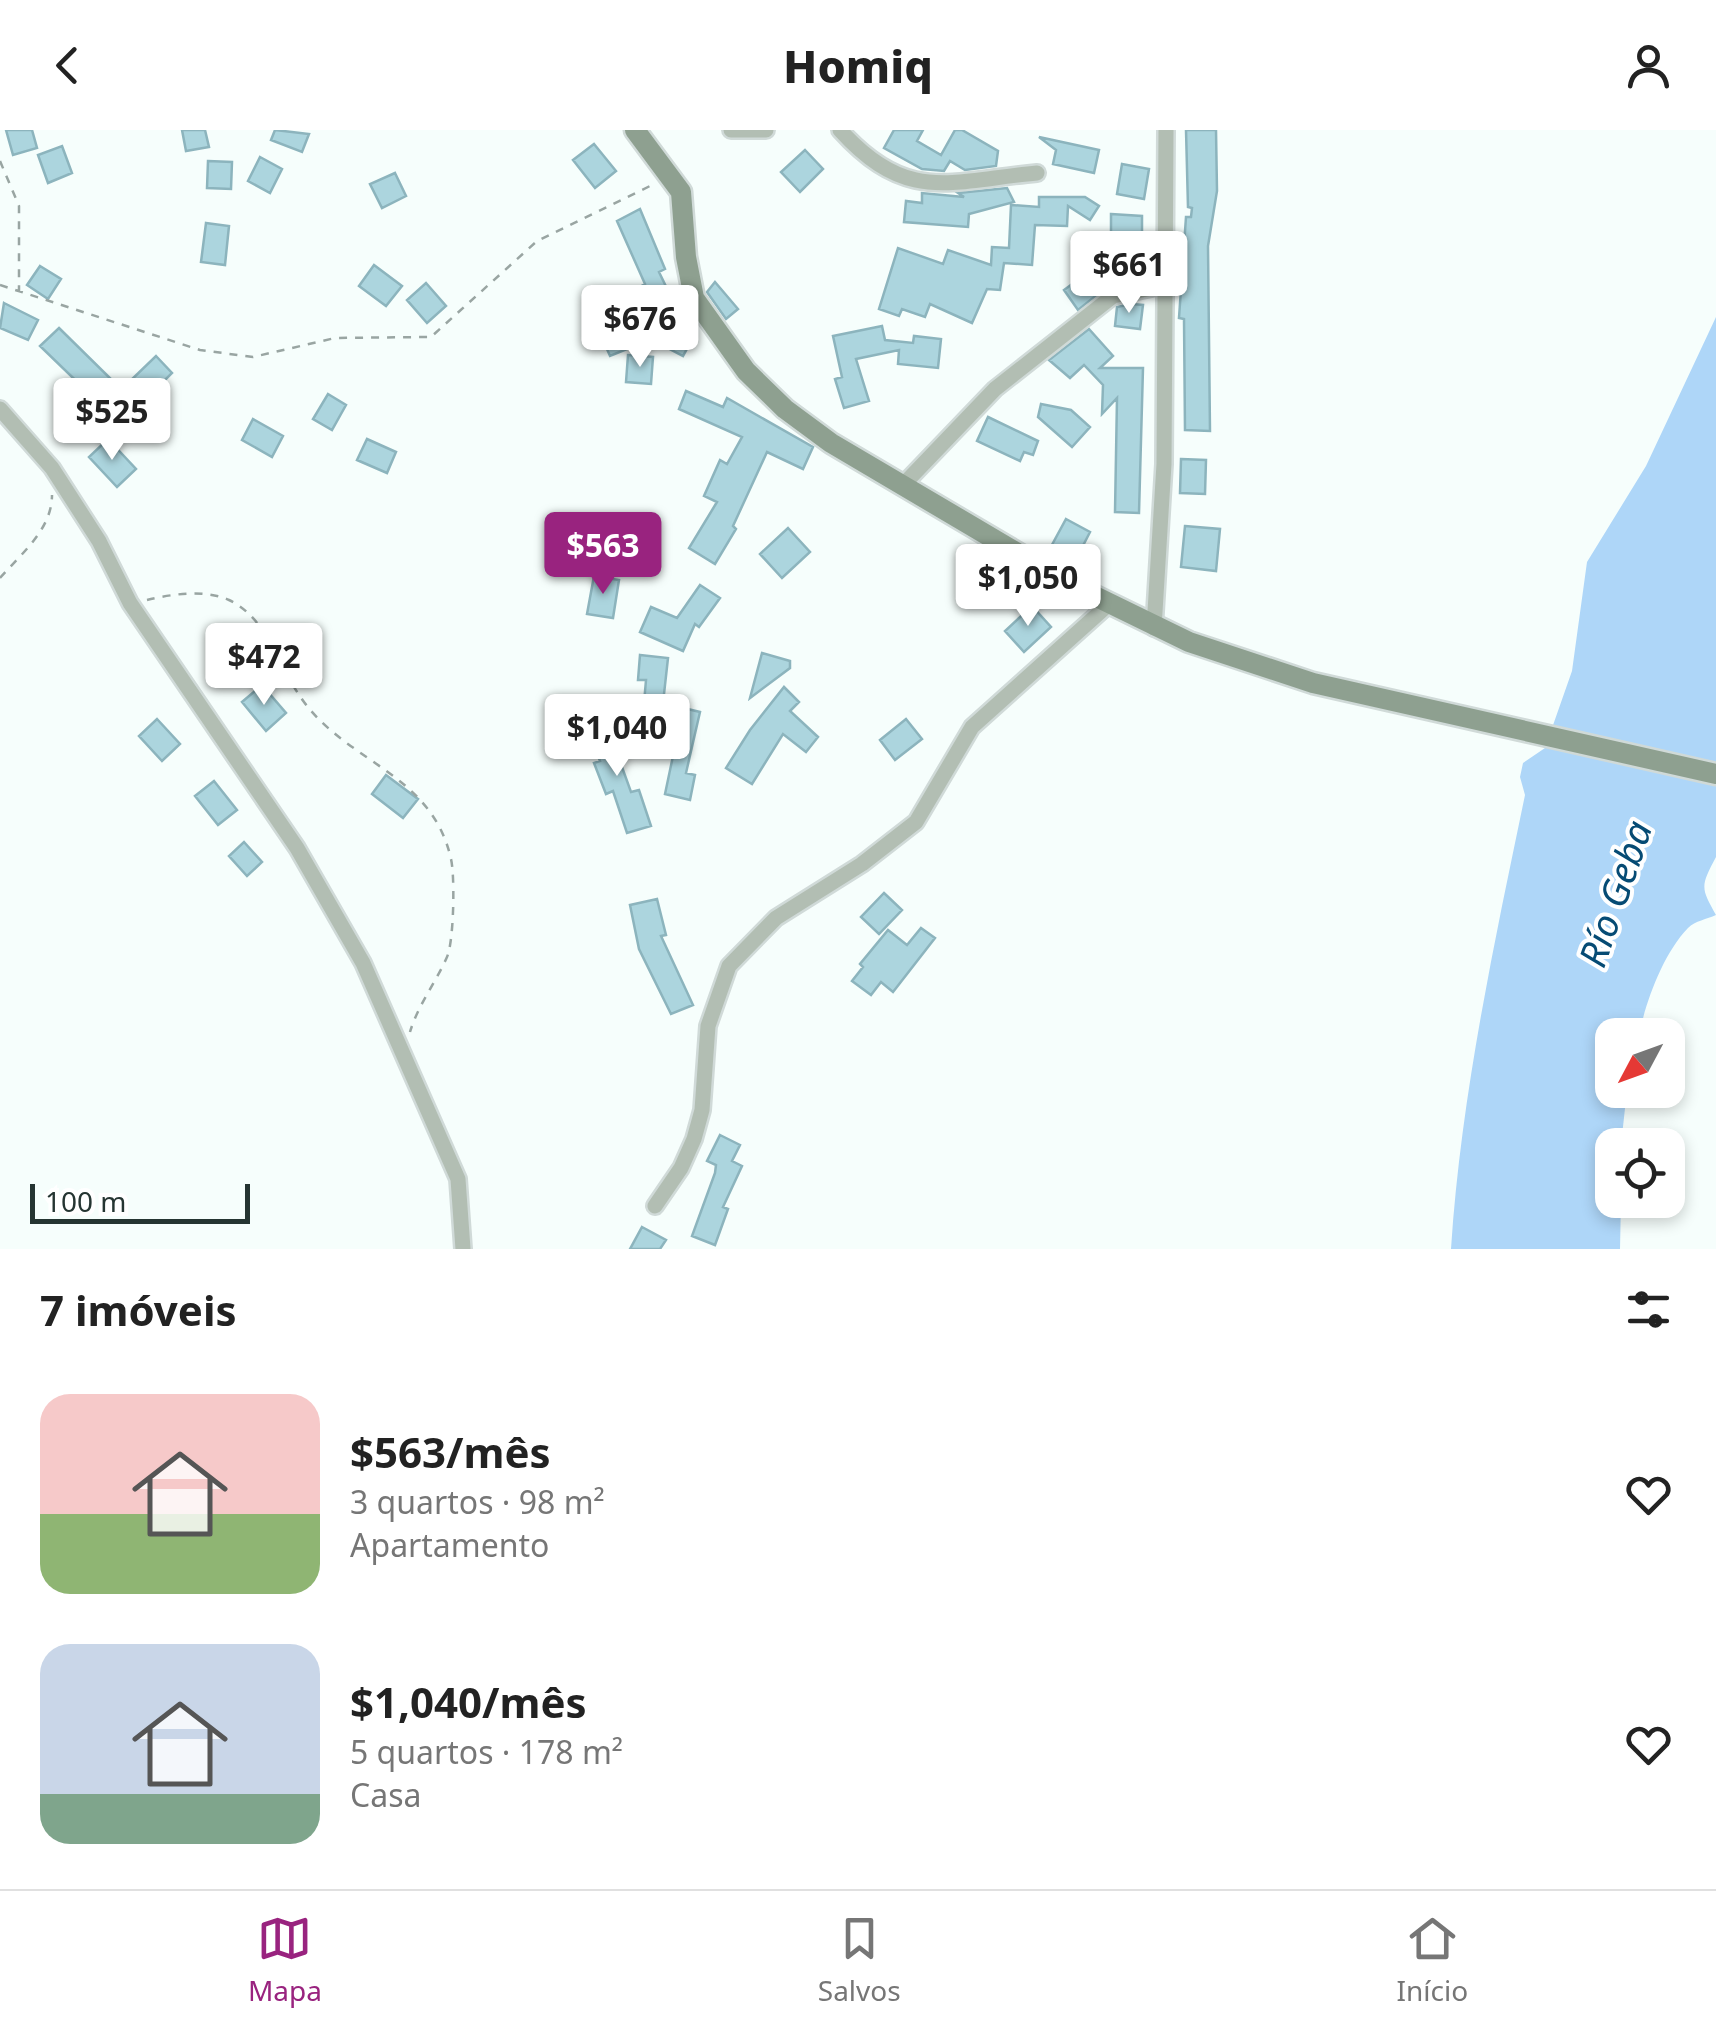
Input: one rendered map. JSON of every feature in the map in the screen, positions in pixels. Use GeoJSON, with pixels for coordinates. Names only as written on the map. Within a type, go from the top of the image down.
{"type":"FeatureCollection","features":[{"type":"Feature","properties":{"kind":"street"},"geometry":{"type":"LineString","coordinates":[[635,130],[671,176],[685,209],[686,257],[694,298],[746,371],[808,427],[1108,605],[1154,628],[1294,678],[1716,774]]}},
{"type":"Feature","properties":{"kind":"street"},"geometry":{"type":"LineString","coordinates":[[731,130],[766,130]]}},
{"type":"Feature","properties":{"kind":"street"},"geometry":{"type":"LineString","coordinates":[[840,130],[860,152],[893,173],[918,182],[938,186],[1037,173]]}},
{"type":"Feature","properties":{"kind":"street"},"geometry":{"type":"LineString","coordinates":[[1154,628],[1163,518],[1166,130]]}},
{"type":"Feature","properties":{"kind":"street"},"geometry":{"type":"LineString","coordinates":[[904,484],[995,389],[1113,296],[1166,285]]}},
{"type":"Feature","properties":{"kind":"street"},"geometry":{"type":"LineString","coordinates":[[0,409],[52,468],[99,541],[130,603],[297,848],[363,963],[458,1179],[463,1249]]}},
{"type":"Feature","properties":{"kind":"street"},"geometry":{"type":"LineString","coordinates":[[655,1206],[681,1168],[694,1139],[702,1110],[708,1026],[729,966],[776,918],[862,864],[916,822],[972,726],[1108,605]]}},
{"type":"Feature","properties":{"kind":"path"},"geometry":{"type":"LineString","coordinates":[[0,162],[18,206],[19,293]]}},
{"type":"Feature","properties":{"kind":"path"},"geometry":{"type":"LineString","coordinates":[[0,285],[200,350],[253,356],[335,338],[432,336],[537,241],[671,176]]}},
{"type":"Feature","properties":{"kind":"path"},"geometry":{"type":"LineString","coordinates":[[0,578],[36,538],[52,511],[52,468]]}},
{"type":"Feature","properties":{"kind":"path"},"geometry":{"type":"LineString","coordinates":[[130,603],[196,594],[227,599],[254,617],[303,701],[332,734],[403,781],[440,822],[452,863],[449,952],[411,1027],[404,1054]]}},
{"type":"Feature","properties":{"kind":"water","name":"Río Geba"},"geometry":{"type":"Polygon","coordinates":[[[1716,317],[1716,857],[1704,887],[1716,915],[1691,926],[1679,939],[1663,964],[1644,1018],[1595,1018],[1595,1108],[1625,1108],[1623,1128],[1595,1128],[1595,1218],[1621,1218],[1620,1249],[1451,1249],[1471,1077],[1525,795],[1520,777],[1523,763],[1545,748],[1572,671],[1587,562],[1646,466],[1716,317]]]}},
{"type":"Feature","properties":{"kind":"building"},"geometry":{"type":"Polygon","coordinates":[[[6,130],[32,130],[37,148],[13,155],[6,130]]]}},
{"type":"Feature","properties":{"kind":"building"},"geometry":{"type":"Polygon","coordinates":[[[182,130],[205,130],[209,147],[186,151],[182,130]]]}},
{"type":"Feature","properties":{"kind":"building"},"geometry":{"type":"Polygon","coordinates":[[[275,130],[309,134],[302,152],[271,140],[275,130]]]}},
{"type":"Feature","properties":{"kind":"building"},"geometry":{"type":"Polygon","coordinates":[[[894,130],[923,130],[917,141],[941,155],[955,130],[962,130],[998,151],[996,166],[965,170],[950,161],[944,171],[922,169],[884,148],[894,130]]]}},
{"type":"Feature","properties":{"kind":"building"},"geometry":{"type":"Polygon","coordinates":[[[1186,130],[1216,130],[1217,191],[1208,246],[1210,431],[1185,430],[1184,319],[1179,318],[1186,217],[1191,217],[1192,208],[1188,207],[1186,130]]]}},
{"type":"Feature","properties":{"kind":"building"},"geometry":{"type":"Polygon","coordinates":[[[1039,137],[1099,150],[1094,173],[1053,164],[1056,150],[1039,137]]]}},
{"type":"Feature","properties":{"kind":"building"},"geometry":{"type":"Polygon","coordinates":[[[594,144],[616,171],[595,188],[573,160],[594,144]]]}},
{"type":"Feature","properties":{"kind":"building"},"geometry":{"type":"Polygon","coordinates":[[[62,146],[72,173],[48,183],[38,155],[62,146]]]}},
{"type":"Feature","properties":{"kind":"building"},"geometry":{"type":"Polygon","coordinates":[[[805,150],[823,169],[800,192],[781,172],[805,150]]]}},
{"type":"Feature","properties":{"kind":"building"},"geometry":{"type":"Polygon","coordinates":[[[260,157],[282,169],[270,193],[248,181],[260,157]]]}},
{"type":"Feature","properties":{"kind":"building"},"geometry":{"type":"Polygon","coordinates":[[[208,161],[232,162],[231,189],[207,188],[208,161]]]}},
{"type":"Feature","properties":{"kind":"building"},"geometry":{"type":"Polygon","coordinates":[[[1122,164],[1149,169],[1144,199],[1117,194],[1122,164]]]}},
{"type":"Feature","properties":{"kind":"building"},"geometry":{"type":"Polygon","coordinates":[[[395,173],[406,196],[382,208],[370,184],[395,173]]]}},
{"type":"Feature","properties":{"kind":"building"},"geometry":{"type":"Polygon","coordinates":[[[1007,188],[1014,202],[969,214],[968,227],[904,222],[906,201],[922,203],[922,193],[964,197],[958,193],[1007,188]]]}},
{"type":"Feature","properties":{"kind":"building"},"geometry":{"type":"Polygon","coordinates":[[[1039,197],[1085,197],[1099,206],[1090,220],[1068,206],[1067,226],[1035,225],[1032,265],[1004,263],[1000,290],[987,289],[972,323],[930,304],[925,317],[902,309],[899,316],[879,309],[898,248],[943,264],[948,250],[991,265],[992,247],[1009,248],[1011,205],[1039,207],[1039,197]]]}},
{"type":"Feature","properties":{"kind":"building"},"geometry":{"type":"Polygon","coordinates":[[[640,209],[665,269],[659,272],[675,305],[675,309],[653,321],[636,289],[645,284],[617,221],[640,209]]]}},
{"type":"Feature","properties":{"kind":"building"},"geometry":{"type":"Polygon","coordinates":[[[1111,214],[1142,216],[1142,243],[1111,243],[1111,214]]]}},
{"type":"Feature","properties":{"kind":"building"},"geometry":{"type":"Polygon","coordinates":[[[206,223],[229,226],[225,265],[201,262],[206,223]]]}},
{"type":"Feature","properties":{"kind":"building"},"geometry":{"type":"Polygon","coordinates":[[[374,265],[402,286],[386,306],[359,286],[374,265]]]}},
{"type":"Feature","properties":{"kind":"building"},"geometry":{"type":"Polygon","coordinates":[[[40,266],[61,279],[48,299],[27,285],[40,266]]]}},
{"type":"Feature","properties":{"kind":"building"},"geometry":{"type":"Polygon","coordinates":[[[1094,268],[1108,286],[1078,310],[1064,290],[1094,268]]]}},
{"type":"Feature","properties":{"kind":"building"},"geometry":{"type":"Polygon","coordinates":[[[715,282],[738,309],[726,319],[707,292],[715,282]]]}},
{"type":"Feature","properties":{"kind":"building"},"geometry":{"type":"Polygon","coordinates":[[[426,283],[446,306],[427,323],[407,300],[426,283]]]}},
{"type":"Feature","properties":{"kind":"building"},"geometry":{"type":"Polygon","coordinates":[[[4,303],[38,320],[28,340],[0,328],[4,303]]]}},
{"type":"Feature","properties":{"kind":"building"},"geometry":{"type":"Polygon","coordinates":[[[614,303],[632,347],[610,356],[591,313],[614,303]]]}},
{"type":"Feature","properties":{"kind":"building"},"geometry":{"type":"Polygon","coordinates":[[[1143,305],[1140,329],[1115,326],[1117,307],[1143,305]]]}},
{"type":"Feature","properties":{"kind":"building"},"geometry":{"type":"Polygon","coordinates":[[[674,323],[695,334],[683,356],[662,345],[674,323]]]}},
{"type":"Feature","properties":{"kind":"building"},"geometry":{"type":"Polygon","coordinates":[[[882,326],[885,340],[913,343],[914,336],[941,339],[938,368],[898,364],[899,350],[856,359],[869,401],[844,408],[835,379],[842,377],[833,336],[882,326]]]}},
{"type":"Feature","properties":{"kind":"building"},"geometry":{"type":"Polygon","coordinates":[[[59,328],[117,385],[98,402],[40,346],[59,328]]]}},
{"type":"Feature","properties":{"kind":"building"},"geometry":{"type":"Polygon","coordinates":[[[1089,329],[1113,356],[1100,368],[1143,368],[1139,513],[1115,512],[1117,398],[1102,414],[1103,385],[1084,365],[1070,378],[1049,360],[1089,329]]]}},
{"type":"Feature","properties":{"kind":"building"},"geometry":{"type":"Polygon","coordinates":[[[628,355],[653,357],[651,384],[626,382],[628,355]]]}},
{"type":"Feature","properties":{"kind":"building"},"geometry":{"type":"Polygon","coordinates":[[[156,356],[172,373],[146,399],[129,382],[156,356]]]}},
{"type":"Feature","properties":{"kind":"building"},"geometry":{"type":"Polygon","coordinates":[[[686,391],[723,407],[727,398],[813,447],[803,469],[767,452],[733,526],[736,529],[715,564],[689,548],[717,502],[704,496],[720,460],[727,464],[742,437],[679,409],[686,391]]]}},
{"type":"Feature","properties":{"kind":"building"},"geometry":{"type":"Polygon","coordinates":[[[328,394],[346,405],[332,430],[313,419],[328,394]]]}},
{"type":"Feature","properties":{"kind":"building"},"geometry":{"type":"Polygon","coordinates":[[[1041,404],[1071,410],[1090,427],[1072,447],[1038,417],[1041,404]]]}},
{"type":"Feature","properties":{"kind":"building"},"geometry":{"type":"Polygon","coordinates":[[[988,417],[1038,441],[1033,455],[1024,452],[1020,461],[977,441],[988,417]]]}},
{"type":"Feature","properties":{"kind":"building"},"geometry":{"type":"Polygon","coordinates":[[[253,419],[283,436],[272,457],[242,440],[253,419]]]}},
{"type":"Feature","properties":{"kind":"building"},"geometry":{"type":"Polygon","coordinates":[[[108,439],[136,469],[117,487],[89,457],[108,439]]]}},
{"type":"Feature","properties":{"kind":"building"},"geometry":{"type":"Polygon","coordinates":[[[367,439],[396,452],[387,473],[357,460],[367,439]]]}},
{"type":"Feature","properties":{"kind":"building"},"geometry":{"type":"Polygon","coordinates":[[[1181,459],[1206,460],[1205,494],[1180,493],[1181,459]]]}},
{"type":"Feature","properties":{"kind":"building"},"geometry":{"type":"Polygon","coordinates":[[[1066,519],[1090,532],[1071,569],[1047,554],[1066,519]]]}},
{"type":"Feature","properties":{"kind":"building"},"geometry":{"type":"Polygon","coordinates":[[[1185,526],[1220,529],[1216,571],[1181,567],[1185,526]]]}},
{"type":"Feature","properties":{"kind":"building"},"geometry":{"type":"Polygon","coordinates":[[[788,528],[810,552],[782,578],[760,554],[788,528]]]}},
{"type":"Feature","properties":{"kind":"building"},"geometry":{"type":"Polygon","coordinates":[[[594,576],[619,580],[613,618],[587,614],[594,576]]]}},
{"type":"Feature","properties":{"kind":"building"},"geometry":{"type":"Polygon","coordinates":[[[700,585],[720,598],[699,627],[695,624],[683,651],[640,632],[651,607],[677,618],[700,585]]]}},
{"type":"Feature","properties":{"kind":"building"},"geometry":{"type":"Polygon","coordinates":[[[1032,606],[1051,627],[1024,652],[1005,631],[1032,606]]]}},
{"type":"Feature","properties":{"kind":"building"},"geometry":{"type":"Polygon","coordinates":[[[762,653],[790,661],[790,668],[750,698],[762,653]]]}},
{"type":"Feature","properties":{"kind":"building"},"geometry":{"type":"Polygon","coordinates":[[[640,655],[668,658],[663,703],[700,712],[686,773],[695,775],[690,800],[665,794],[673,756],[665,755],[668,744],[640,737],[648,704],[644,703],[646,680],[638,680],[640,655]]]}},
{"type":"Feature","properties":{"kind":"building"},"geometry":{"type":"Polygon","coordinates":[[[262,685],[286,713],[266,731],[242,702],[262,685]]]}},
{"type":"Feature","properties":{"kind":"building"},"geometry":{"type":"Polygon","coordinates":[[[784,687],[799,702],[790,711],[818,737],[806,752],[783,734],[752,784],[726,768],[784,687]]]}},
{"type":"Feature","properties":{"kind":"building"},"geometry":{"type":"Polygon","coordinates":[[[157,719],[180,744],[162,761],[139,736],[157,719]]]}},
{"type":"Feature","properties":{"kind":"building"},"geometry":{"type":"Polygon","coordinates":[[[906,719],[922,739],[895,760],[880,740],[906,719]]]}},
{"type":"Feature","properties":{"kind":"building"},"geometry":{"type":"Polygon","coordinates":[[[605,720],[631,792],[639,790],[651,826],[627,833],[613,791],[606,794],[594,763],[600,761],[586,728],[605,720]]]}},
{"type":"Feature","properties":{"kind":"building"},"geometry":{"type":"Polygon","coordinates":[[[386,775],[418,799],[403,818],[372,794],[386,775]]]}},
{"type":"Feature","properties":{"kind":"building"},"geometry":{"type":"Polygon","coordinates":[[[214,781],[237,810],[218,825],[195,796],[214,781]]]}},
{"type":"Feature","properties":{"kind":"building"},"geometry":{"type":"Polygon","coordinates":[[[244,842],[262,862],[247,876],[229,856],[244,842]]]}},
{"type":"Feature","properties":{"kind":"building"},"geometry":{"type":"Polygon","coordinates":[[[884,893],[902,910],[879,934],[861,917],[884,893]]]}},
{"type":"Feature","properties":{"kind":"building"},"geometry":{"type":"Polygon","coordinates":[[[657,899],[666,935],[661,936],[693,1005],[671,1014],[639,949],[630,905],[657,899]]]}},
{"type":"Feature","properties":{"kind":"building"},"geometry":{"type":"Polygon","coordinates":[[[921,928],[935,938],[893,992],[881,982],[871,995],[852,981],[863,967],[860,964],[888,930],[907,945],[921,928]]]}},
{"type":"Feature","properties":{"kind":"building"},"geometry":{"type":"Polygon","coordinates":[[[720,1135],[740,1145],[732,1161],[742,1166],[723,1207],[728,1209],[715,1245],[692,1236],[715,1173],[716,1165],[707,1161],[720,1135]]]}},
{"type":"Feature","properties":{"kind":"building"},"geometry":{"type":"Polygon","coordinates":[[[642,1227],[666,1240],[660,1249],[630,1249],[642,1227]]]}}]}
